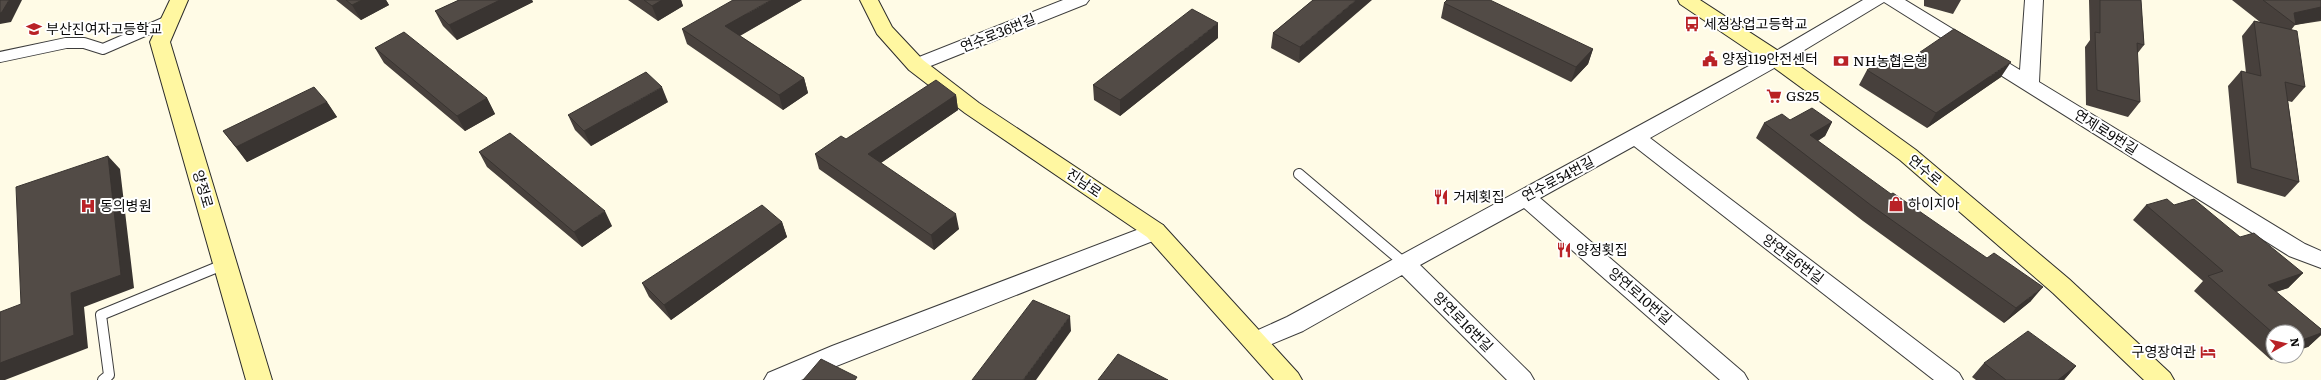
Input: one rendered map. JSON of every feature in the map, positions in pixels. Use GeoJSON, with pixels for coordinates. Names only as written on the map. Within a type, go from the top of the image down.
{"type":"FeatureCollection","features":[{"type":"Feature","properties":{"kind":"street","name":"양정로"},"geometry":{"type":"LineString","coordinates":[[179,0],[160,42],[259,380]]}},
{"type":"Feature","properties":{"kind":"street","name":"진남로"},"geometry":{"type":"LineString","coordinates":[[869,0],[884,30],[916,65],[972,108],[1155,231],[1289,380]]}},
{"type":"Feature","properties":{"kind":"street","name":"연수로36번길"},"geometry":{"type":"LineString","coordinates":[[916,65],[1080,0]]}},
{"type":"Feature","properties":{"kind":"street","name":"연수로"},"geometry":{"type":"LineString","coordinates":[[1687,0],[1776,60],[1908,155],[2061,286],[2161,380]]}},
{"type":"Feature","properties":{"kind":"street","name":"연수로54번길"},"geometry":{"type":"LineString","coordinates":[[1255,342],[1295,324],[1404,263],[1635,138],[1776,60],[1876,0]]}},
{"type":"Feature","properties":{"kind":"street","name":"연제로9번길"},"geometry":{"type":"LineString","coordinates":[[1892,0],[2297,250],[2321,260]]}},
{"type":"Feature","properties":{"kind":"street"},"geometry":{"type":"LineString","coordinates":[[2029,84],[2034,0]]}},
{"type":"Feature","properties":{"kind":"street","name":"양연로6번길"},"geometry":{"type":"LineString","coordinates":[[1635,138],[1952,380]]}},
{"type":"Feature","properties":{"kind":"street","name":"양연로10번길"},"geometry":{"type":"LineString","coordinates":[[1525,197],[1736,380]]}},
{"type":"Feature","properties":{"kind":"street"},"geometry":{"type":"LineString","coordinates":[[776,380],[840,353],[1155,231]]}},
{"type":"Feature","properties":{"kind":"street","name":"양연로16번길"},"geometry":{"type":"LineString","coordinates":[[1404,263],[1522,380]]}},
{"type":"Feature","properties":{"kind":"lane"},"geometry":{"type":"LineString","coordinates":[[0,57],[66,43],[84,43],[103,49],[170,20]]}},
{"type":"Feature","properties":{"kind":"lane"},"geometry":{"type":"LineString","coordinates":[[1299,174],[1404,263]]}},
{"type":"Feature","properties":{"kind":"lane"},"geometry":{"type":"LineString","coordinates":[[103,380],[109,375],[101,315],[225,264]]}},
{"type":"Feature","properties":{"kind":"building"},"geometry":{"type":"Polygon","coordinates":[[[0,0],[9,0],[0,13],[0,0]]]}},
{"type":"Feature","properties":{"kind":"building"},"geometry":{"type":"Polygon","coordinates":[[[346,0],[362,0],[352,5],[346,0]]]}},
{"type":"Feature","properties":{"kind":"building"},"geometry":{"type":"Polygon","coordinates":[[[459,0],[500,0],[449,25],[435,11],[459,0]]]}},
{"type":"Feature","properties":{"kind":"building"},"geometry":{"type":"Polygon","coordinates":[[[644,0],[662,0],[652,6],[644,0]]]}},
{"type":"Feature","properties":{"kind":"building"},"geometry":{"type":"Polygon","coordinates":[[[733,0],[771,0],[725,26],[804,78],[779,95],[682,29],[733,0]]]}},
{"type":"Feature","properties":{"kind":"building"},"geometry":{"type":"Polygon","coordinates":[[[1313,0],[1356,0],[1300,47],[1273,33],[1313,0]]]}},
{"type":"Feature","properties":{"kind":"building"},"geometry":{"type":"Polygon","coordinates":[[[1447,0],[1490,0],[1593,49],[1576,67],[1444,3],[1447,0]]]}},
{"type":"Feature","properties":{"kind":"building"},"geometry":{"type":"Polygon","coordinates":[[[2100,0],[2141,0],[2144,45],[2137,43],[2140,102],[2097,90],[2095,32],[2100,33],[2100,0]]]}},
{"type":"Feature","properties":{"kind":"building"},"geometry":{"type":"Polygon","coordinates":[[[2263,0],[2321,0],[2321,7],[2294,13],[2296,25],[2263,0]]]}},
{"type":"Feature","properties":{"kind":"building"},"geometry":{"type":"Polygon","coordinates":[[[1192,9],[1218,23],[1120,100],[1093,85],[1192,9]]]}},
{"type":"Feature","properties":{"kind":"building"},"geometry":{"type":"Polygon","coordinates":[[[2254,21],[2297,31],[2305,87],[2285,82],[2299,182],[2251,168],[2241,71],[2261,76],[2254,21]]]}},
{"type":"Feature","properties":{"kind":"building"},"geometry":{"type":"Polygon","coordinates":[[[1954,29],[2011,62],[1936,113],[1867,70],[1894,53],[1907,61],[1954,29]]]}},
{"type":"Feature","properties":{"kind":"building"},"geometry":{"type":"Polygon","coordinates":[[[404,32],[487,98],[457,116],[375,48],[404,32]]]}},
{"type":"Feature","properties":{"kind":"building"},"geometry":{"type":"Polygon","coordinates":[[[646,72],[662,87],[584,131],[568,115],[646,72]]]}},
{"type":"Feature","properties":{"kind":"building"},"geometry":{"type":"Polygon","coordinates":[[[936,80],[956,95],[868,154],[956,214],[931,235],[815,154],[841,136],[846,139],[936,80]]]}},
{"type":"Feature","properties":{"kind":"building"},"geometry":{"type":"Polygon","coordinates":[[[314,87],[327,102],[236,147],[223,131],[314,87]]]}},
{"type":"Feature","properties":{"kind":"building"},"geometry":{"type":"Polygon","coordinates":[[[1812,108],[1832,122],[1810,135],[1891,194],[1893,193],[1987,258],[1994,253],[2043,287],[2016,308],[1872,206],[1764,123],[1782,114],[1790,120],[1812,108]]]}},
{"type":"Feature","properties":{"kind":"building"},"geometry":{"type":"Polygon","coordinates":[[[510,133],[605,211],[574,232],[479,152],[510,133]]]}},
{"type":"Feature","properties":{"kind":"building"},"geometry":{"type":"Polygon","coordinates":[[[108,156],[121,275],[71,293],[74,335],[0,363],[0,312],[21,304],[16,187],[108,156]]]}},
{"type":"Feature","properties":{"kind":"building"},"geometry":{"type":"Polygon","coordinates":[[[2167,199],[2174,205],[2194,199],[2240,237],[2254,233],[2303,273],[2268,285],[2321,329],[2321,333],[2305,339],[2305,324],[2265,324],[2265,326],[2208,276],[2223,271],[2146,205],[2167,199]]]}},
{"type":"Feature","properties":{"kind":"building"},"geometry":{"type":"Polygon","coordinates":[[[762,205],[782,222],[664,305],[642,283],[762,205]]]}},
{"type":"Feature","properties":{"kind":"building"},"geometry":{"type":"Polygon","coordinates":[[[1033,300],[1070,316],[1023,380],[972,380],[1033,300]]]}},
{"type":"Feature","properties":{"kind":"building"},"geometry":{"type":"Polygon","coordinates":[[[2028,331],[2076,366],[2058,380],[2006,380],[1984,363],[2028,331]]]}},
{"type":"Feature","properties":{"kind":"building"},"geometry":{"type":"Polygon","coordinates":[[[1118,354],[1168,380],[1098,380],[1118,354]]]}},
{"type":"Feature","properties":{"kind":"building"},"geometry":{"type":"Polygon","coordinates":[[[821,359],[857,377],[855,380],[803,380],[821,359]]]}},
{"type":"Feature","properties":{"kind":"place","name":"세정상업고등학교"},"geometry":{"type":"Point","coordinates":[1692,24]}},
{"type":"Feature","properties":{"kind":"place","name":"부산진여자고등학교"},"geometry":{"type":"Point","coordinates":[34,29]}},
{"type":"Feature","properties":{"kind":"place","name":"양정119안전센터"},"geometry":{"type":"Point","coordinates":[1710,59]}},
{"type":"Feature","properties":{"kind":"place","name":"NH농협은행"},"geometry":{"type":"Point","coordinates":[1841,61]}},
{"type":"Feature","properties":{"kind":"place","name":"GS25"},"geometry":{"type":"Point","coordinates":[1774,96]}},
{"type":"Feature","properties":{"kind":"place","name":"거제횟집"},"geometry":{"type":"Point","coordinates":[1441,197]}},
{"type":"Feature","properties":{"kind":"place","name":"하이지아"},"geometry":{"type":"Point","coordinates":[1896,204]}},
{"type":"Feature","properties":{"kind":"place","name":"동의병원"},"geometry":{"type":"Point","coordinates":[88,206]}},
{"type":"Feature","properties":{"kind":"place","name":"양정횟집"},"geometry":{"type":"Point","coordinates":[1564,250]}},
{"type":"Feature","properties":{"kind":"place","name":"구영장여관"},"geometry":{"type":"Point","coordinates":[2208,352]}}]}
